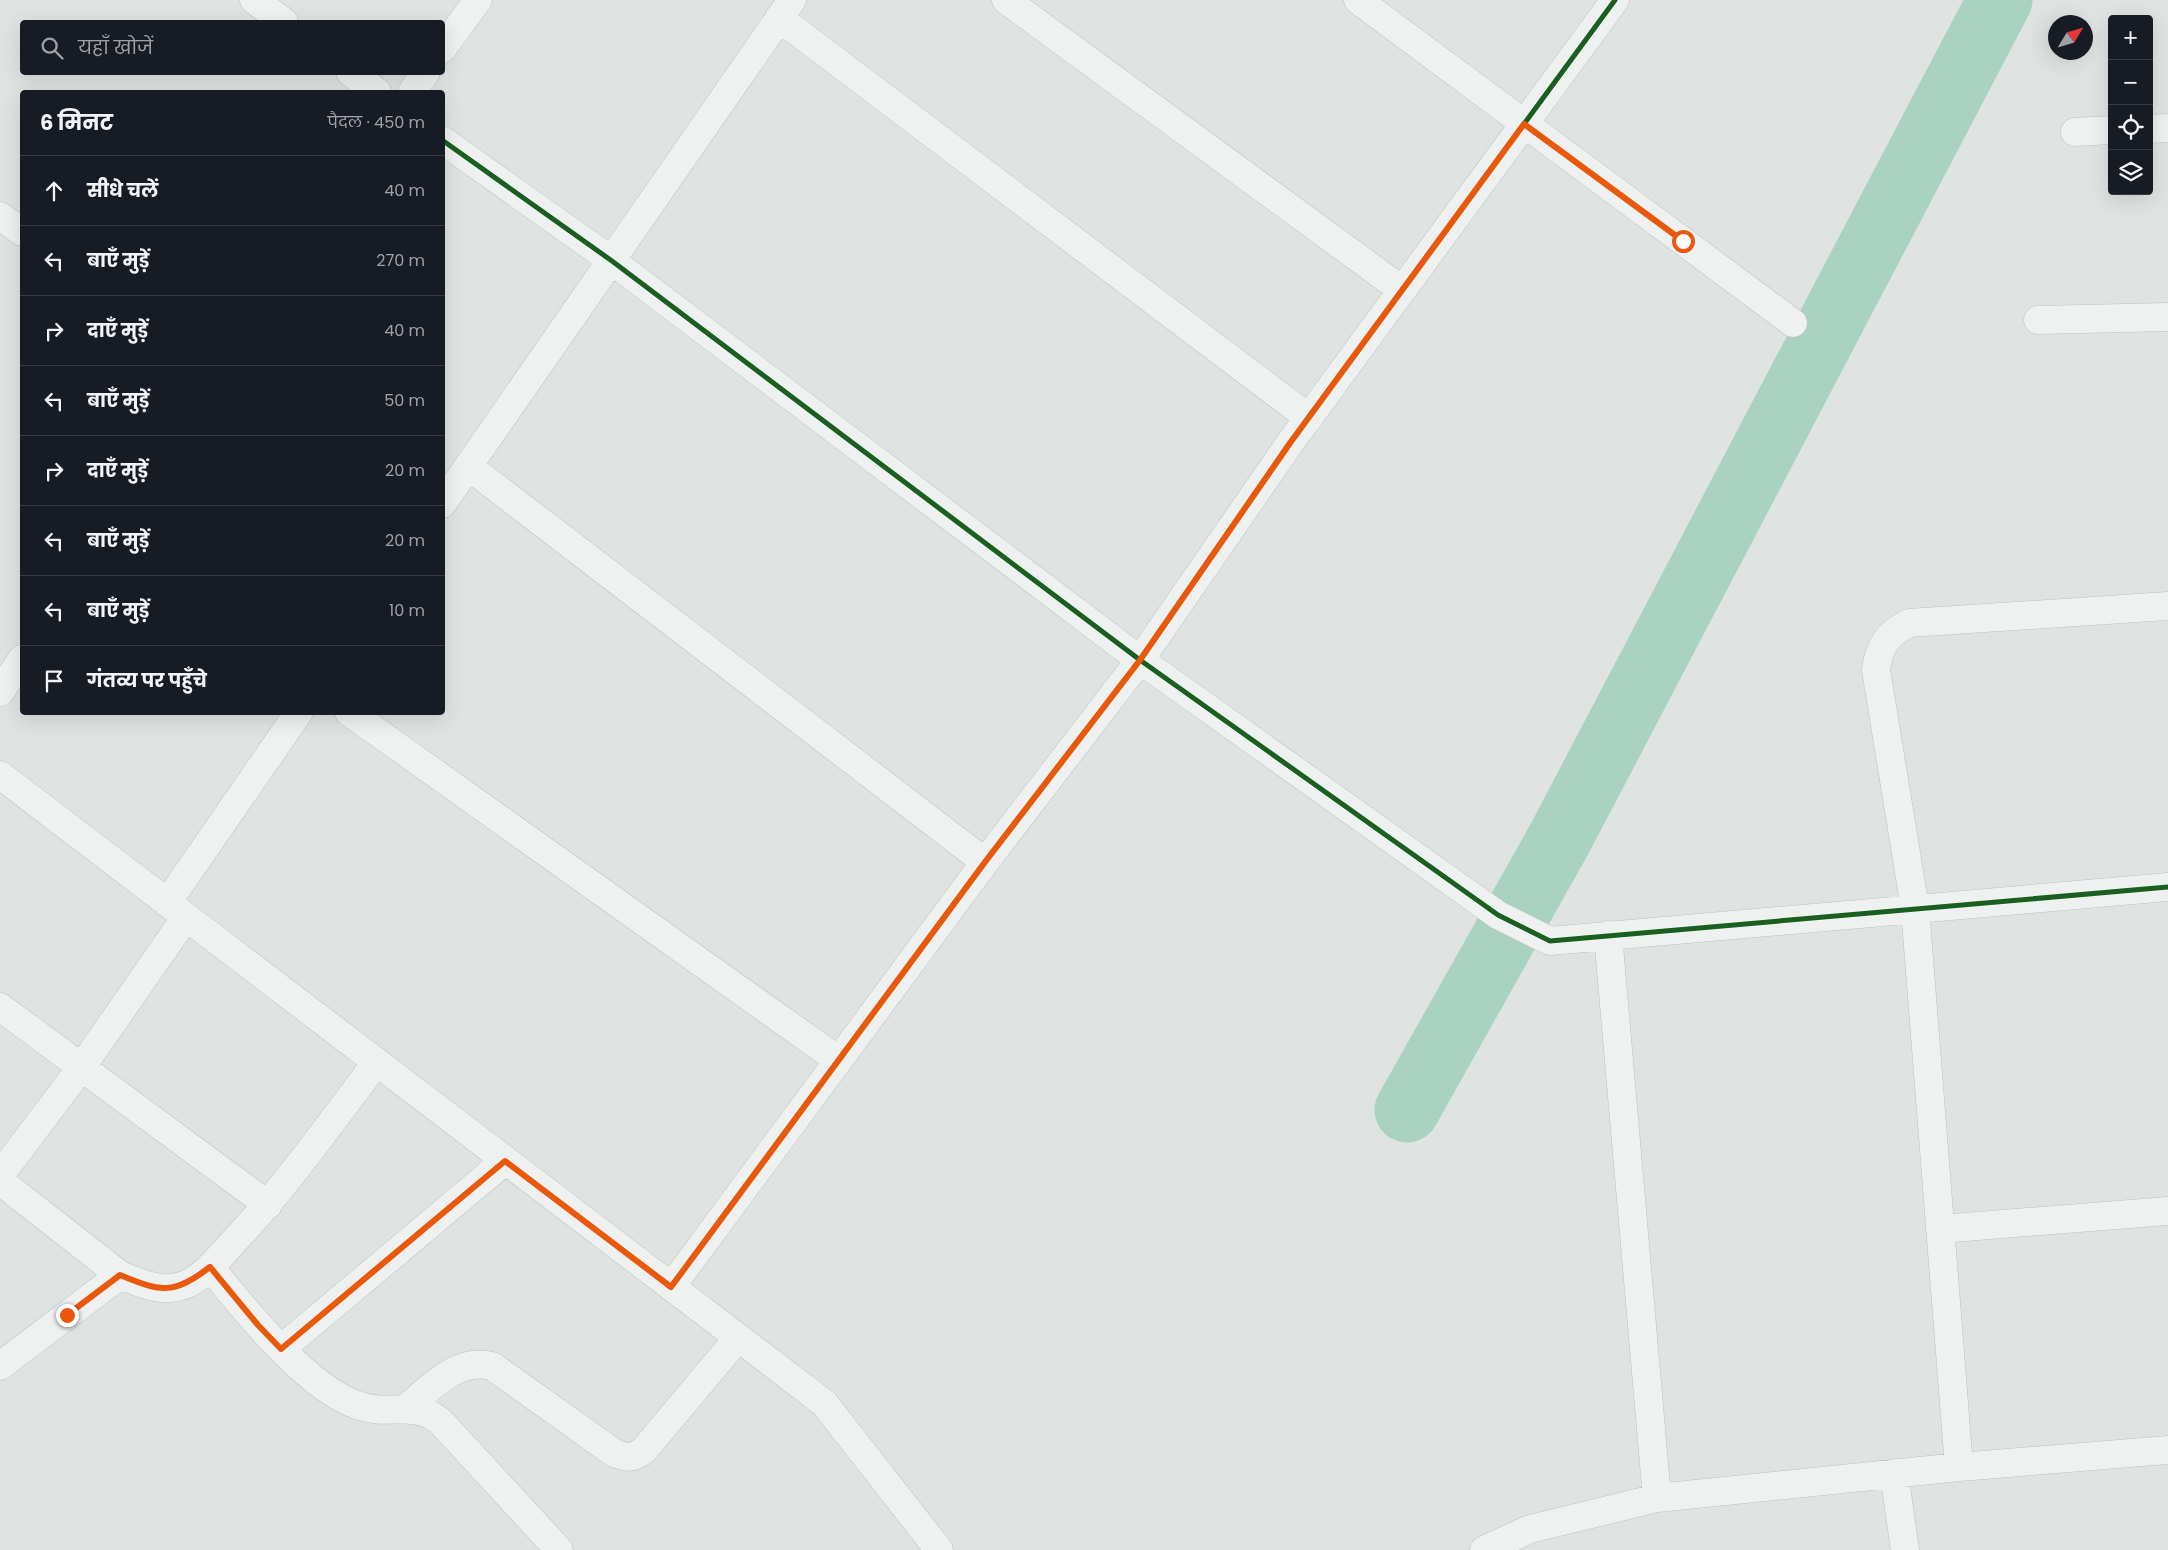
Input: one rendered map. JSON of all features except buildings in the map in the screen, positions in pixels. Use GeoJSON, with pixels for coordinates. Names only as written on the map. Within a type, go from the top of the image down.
{"type":"FeatureCollection","features":[{"type":"Feature","properties":{"kind":"street"},"geometry":{"type":"LineString","coordinates":[[254,0],[281,20]]}},
{"type":"Feature","properties":{"kind":"street"},"geometry":{"type":"LineString","coordinates":[[445,46],[478,0]]}},
{"type":"Feature","properties":{"kind":"street"},"geometry":{"type":"LineString","coordinates":[[1006,0],[1402,290]]}},
{"type":"Feature","properties":{"kind":"street"},"geometry":{"type":"LineString","coordinates":[[1358,0],[1793,323]]}},
{"type":"Feature","properties":{"kind":"street"},"geometry":{"type":"LineString","coordinates":[[671,1287],[985,862],[1140,660],[1309,418],[1615,0]]}},
{"type":"Feature","properties":{"kind":"street"},"geometry":{"type":"LineString","coordinates":[[445,500],[786,9],[1309,418]]}},
{"type":"Feature","properties":{"kind":"street"},"geometry":{"type":"LineString","coordinates":[[354,75],[374,90]]}},
{"type":"Feature","properties":{"kind":"street"},"geometry":{"type":"LineString","coordinates":[[413,90],[424,75]]}},
{"type":"Feature","properties":{"kind":"street"},"geometry":{"type":"LineString","coordinates":[[2153,129],[2168,128]]}},
{"type":"Feature","properties":{"kind":"street"},"geometry":{"type":"LineString","coordinates":[[2075,132],[2108,130]]}},
{"type":"Feature","properties":{"kind":"street"},"geometry":{"type":"LineString","coordinates":[[445,142],[612,260],[1140,660],[1498,916],[1550,941],[2168,887]]}},
{"type":"Feature","properties":{"kind":"street"},"geometry":{"type":"LineString","coordinates":[[0,216],[20,231]]}},
{"type":"Feature","properties":{"kind":"street"},"geometry":{"type":"LineString","coordinates":[[2038,320],[2168,317]]}},
{"type":"Feature","properties":{"kind":"street"},"geometry":{"type":"LineString","coordinates":[[468,466],[985,862]]}},
{"type":"Feature","properties":{"kind":"street"},"geometry":{"type":"LineString","coordinates":[[1959,1467],[1915,908],[1876,670],[1878,654],[1884,641],[1896,629],[1909,623],[2168,606]]}},
{"type":"Feature","properties":{"kind":"street"},"geometry":{"type":"LineString","coordinates":[[0,692],[20,662]]}},
{"type":"Feature","properties":{"kind":"street"},"geometry":{"type":"LineString","coordinates":[[0,1175],[81,1068],[297,715]]}},
{"type":"Feature","properties":{"kind":"street"},"geometry":{"type":"LineString","coordinates":[[353,715],[838,1060]]}},
{"type":"Feature","properties":{"kind":"street"},"geometry":{"type":"LineString","coordinates":[[0,776],[824,1404],[939,1550]]}},
{"type":"Feature","properties":{"kind":"street"},"geometry":{"type":"LineString","coordinates":[[1608,935],[1657,1498]]}},
{"type":"Feature","properties":{"kind":"street"},"geometry":{"type":"LineString","coordinates":[[0,1007],[268,1205]]}},
{"type":"Feature","properties":{"kind":"street"},"geometry":{"type":"LineString","coordinates":[[0,1181],[120,1275],[149,1287],[167,1289],[189,1283],[210,1267],[268,1205],[377,1062]]}},
{"type":"Feature","properties":{"kind":"street"},"geometry":{"type":"LineString","coordinates":[[281,1349],[505,1161]]}},
{"type":"Feature","properties":{"kind":"street"},"geometry":{"type":"LineString","coordinates":[[1940,1229],[2168,1211]]}},
{"type":"Feature","properties":{"kind":"street"},"geometry":{"type":"LineString","coordinates":[[210,1267],[258,1325],[281,1349],[323,1386],[360,1407],[418,1409],[429,1413],[440,1421],[559,1550]]}},
{"type":"Feature","properties":{"kind":"street"},"geometry":{"type":"LineString","coordinates":[[0,1366],[120,1275]]}},
{"type":"Feature","properties":{"kind":"street"},"geometry":{"type":"LineString","coordinates":[[405,1409],[450,1373],[464,1366],[479,1363],[492,1366],[614,1453],[626,1458],[635,1457],[644,1450],[738,1338]]}},
{"type":"Feature","properties":{"kind":"street"},"geometry":{"type":"LineString","coordinates":[[1484,1550],[1530,1529],[1657,1498],[1894,1473],[2168,1450]]}},
{"type":"Feature","properties":{"kind":"street"},"geometry":{"type":"LineString","coordinates":[[1894,1473],[1905,1550]]}},
{"type":"Feature","properties":{"kind":"waterway"},"geometry":{"type":"LineString","coordinates":[[1407,1110],[1560,838],[2000,0]]}},
{"type":"Feature","properties":{"kind":"cycle path"},"geometry":{"type":"LineString","coordinates":[[671,1287],[985,862],[1140,660],[1290,443],[1615,0]]}},
{"type":"Feature","properties":{"kind":"cycle path"},"geometry":{"type":"LineString","coordinates":[[445,142],[612,261],[1140,660],[1498,915],[1550,941],[2168,887]]}},
{"type":"Feature","properties":{"kind":"route"},"geometry":{"type":"LineString","coordinates":[[67,1315],[120,1275],[149,1287],[167,1289],[189,1283],[210,1267],[258,1325],[281,1349],[505,1161],[671,1287],[985,862],[1140,660],[1290,443],[1524,124],[1683,241]]}}]}
